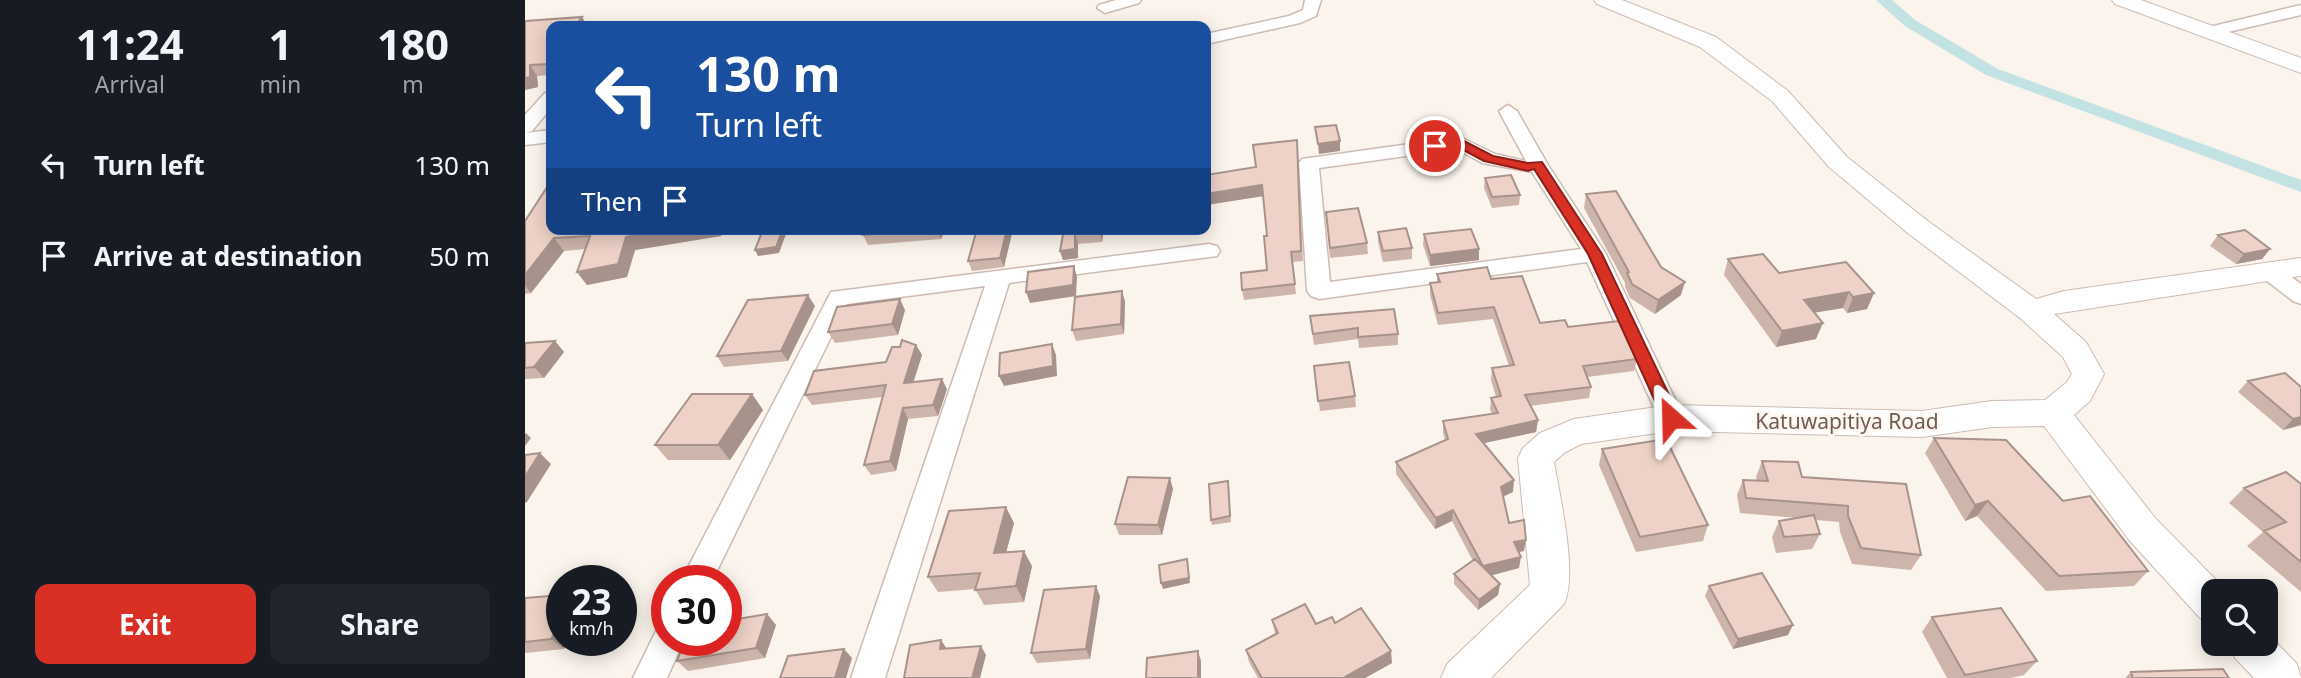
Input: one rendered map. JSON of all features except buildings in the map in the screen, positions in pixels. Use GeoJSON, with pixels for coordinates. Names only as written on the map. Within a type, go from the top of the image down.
{"type":"FeatureCollection","features":[{"type":"Feature","properties":{"kind":"street"},"geometry":{"type":"LineString","coordinates":[[1105,8],[1133,0]]}},
{"type":"Feature","properties":{"kind":"street"},"geometry":{"type":"LineString","coordinates":[[1211,38],[1294,20],[1310,13],[1314,0]]}},
{"type":"Feature","properties":{"kind":"street"},"geometry":{"type":"LineString","coordinates":[[1604,0],[1708,42],[1780,96],[1838,162],[1919,228],[2031,311],[2075,350],[2088,374],[2078,393],[2053,413],[2143,530],[2201,591]]}},
{"type":"Feature","properties":{"kind":"street"},"geometry":{"type":"LineString","coordinates":[[2122,0],[2301,66]]}},
{"type":"Feature","properties":{"kind":"street"},"geometry":{"type":"LineString","coordinates":[[2207,32],[2301,10]]}},
{"type":"Feature","properties":{"kind":"street"},"geometry":{"type":"LineString","coordinates":[[525,127],[546,103]]}},
{"type":"Feature","properties":{"kind":"street"},"geometry":{"type":"LineString","coordinates":[[1508,111],[1538,165],[1595,254],[1671,418]]}},
{"type":"Feature","properties":{"kind":"street"},"geometry":{"type":"LineString","coordinates":[[525,139],[546,137]]}},
{"type":"Feature","properties":{"kind":"street"},"geometry":{"type":"LineString","coordinates":[[1538,165],[1528,167],[1489,159],[1460,143],[1309,163],[1319,290],[1595,254]]}},
{"type":"Feature","properties":{"kind":"street"},"geometry":{"type":"LineString","coordinates":[[705,565],[839,297],[1209,251]]}},
{"type":"Feature","properties":{"kind":"street"},"geometry":{"type":"LineString","coordinates":[[2031,311],[2064,301],[2301,267]]}},
{"type":"Feature","properties":{"kind":"street"},"geometry":{"type":"LineString","coordinates":[[2270,272],[2301,296]]}},
{"type":"Feature","properties":{"kind":"street"},"geometry":{"type":"LineString","coordinates":[[868,678],[1000,276]]}},
{"type":"Feature","properties":{"kind":"street","name":"Katuwapitiya Road"},"geometry":{"type":"LineString","coordinates":[[1462,678],[1549,592],[1549,559],[1536,458],[1552,443],[1574,432],[1671,418],[1922,425],[1992,414],[2053,413]]}},
{"type":"Feature","properties":{"kind":"street"},"geometry":{"type":"LineString","coordinates":[[650,678],[660,656]]}},
{"type":"Feature","properties":{"kind":"street"},"geometry":{"type":"LineString","coordinates":[[2261,656],[2282,678]]}},
{"type":"Feature","properties":{"kind":"waterway"},"geometry":{"type":"LineString","coordinates":[[1883,0],[1910,23],[1992,72],[2301,186]]}},
{"type":"Feature","properties":{"kind":"route"},"geometry":{"type":"LineString","coordinates":[[1435,146],[1460,143],[1489,159],[1528,167],[1538,165],[1595,254],[1671,418]]}}]}
